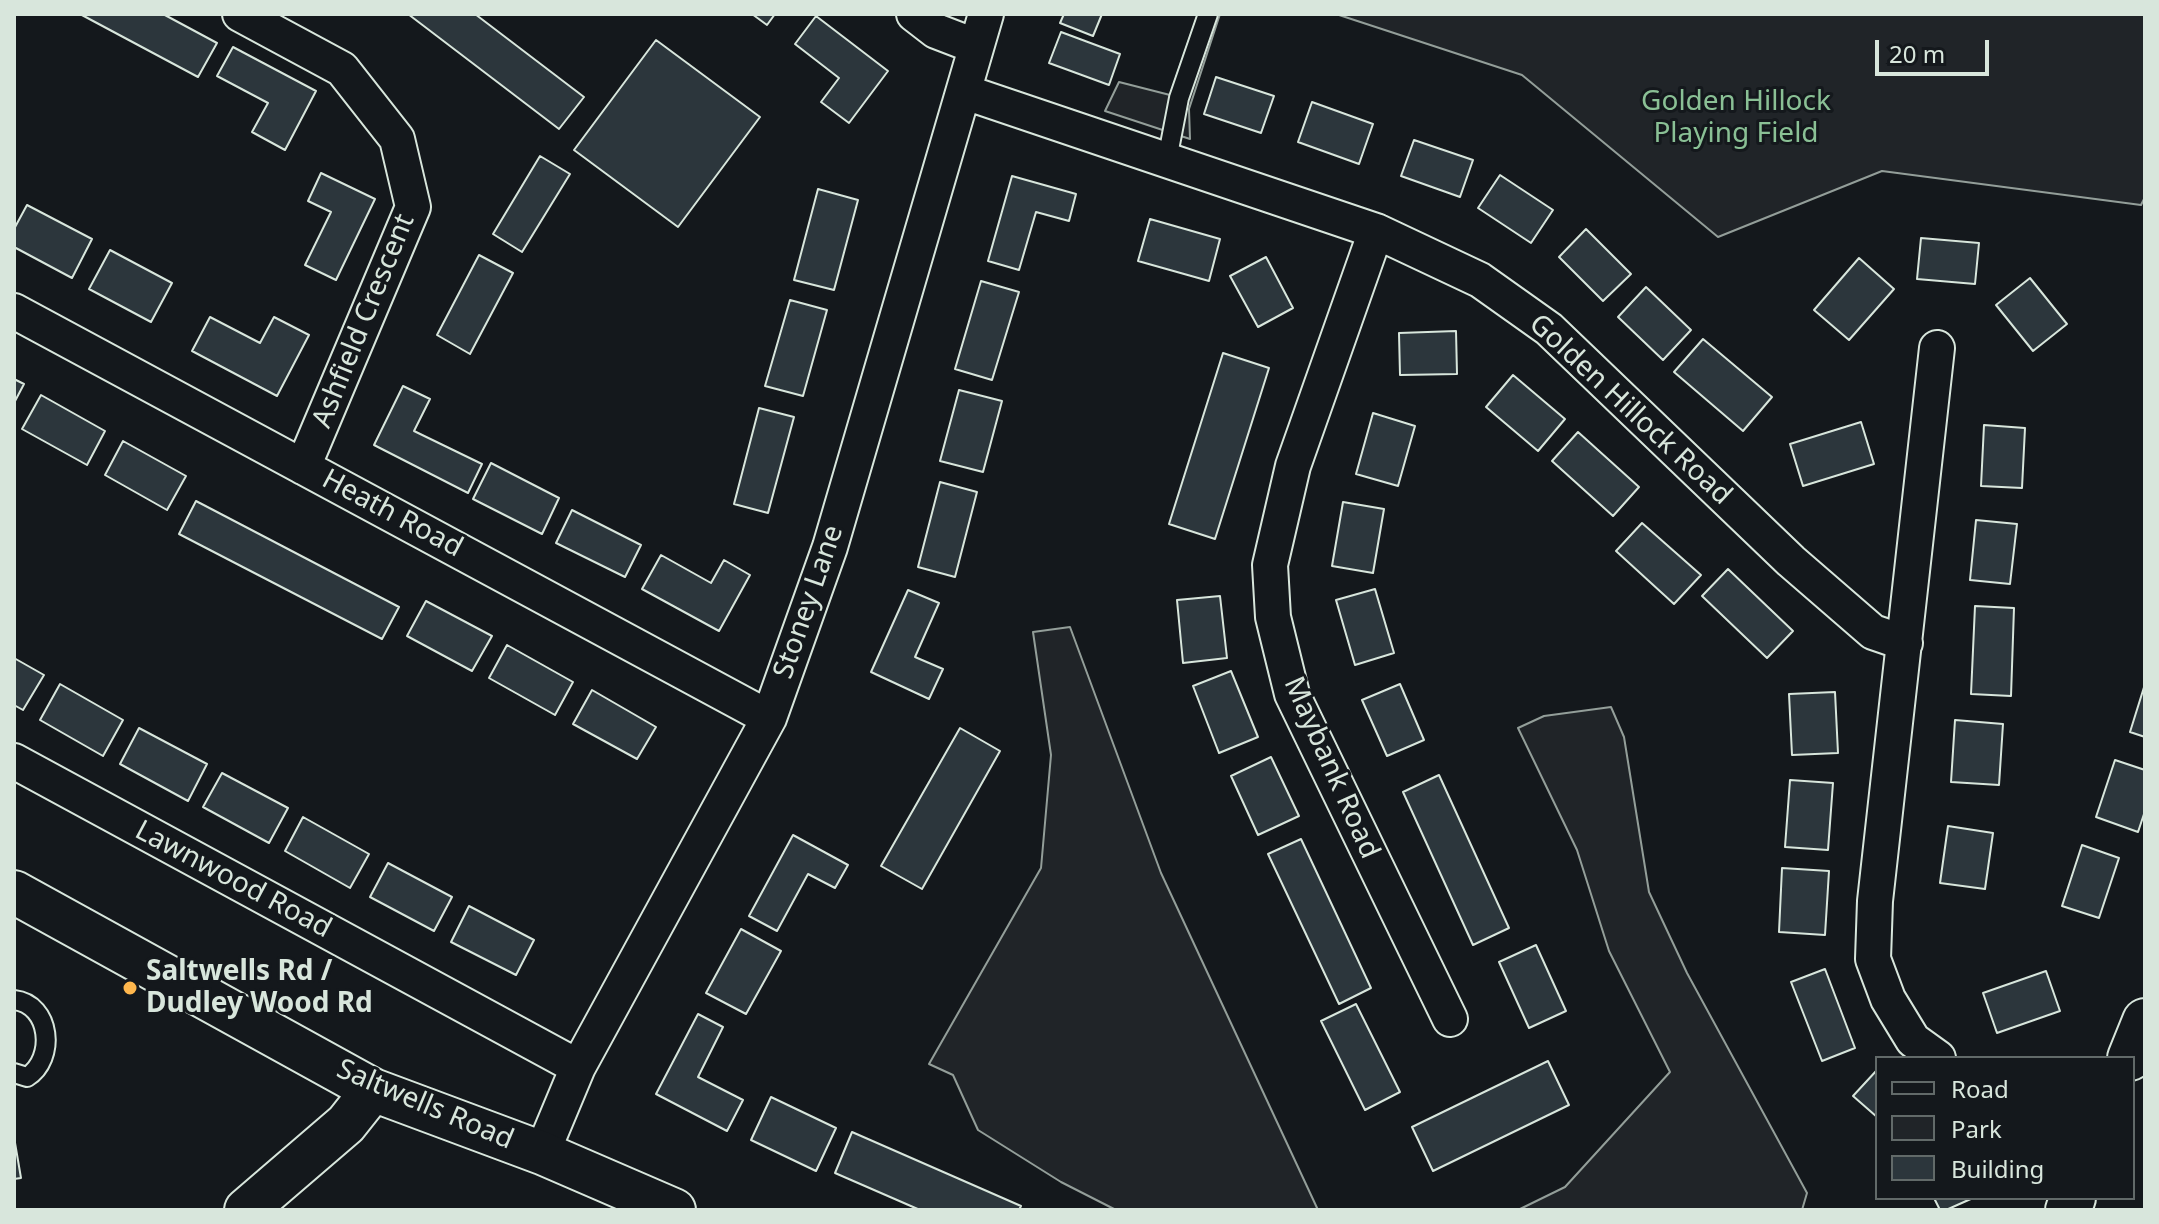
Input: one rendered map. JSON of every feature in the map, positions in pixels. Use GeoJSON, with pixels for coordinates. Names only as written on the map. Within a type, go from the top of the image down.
{"type":"FeatureCollection","features":[{"type":"Feature","properties":{"kind":"main road"},"geometry":{"type":"LineString","coordinates":[[2131,1056],[2145,1021]]}},
{"type":"Feature","properties":{"kind":"street","name":"Ashfield Crescent"},"geometry":{"type":"LineString","coordinates":[[240,14],[342,69],[397,139],[413,207],[303,467]]}},
{"type":"Feature","properties":{"kind":"street"},"geometry":{"type":"LineString","coordinates":[[914,14],[936,31],[980,30]]}},
{"type":"Feature","properties":{"kind":"street","name":"Stoney Lane"},"geometry":{"type":"LineString","coordinates":[[542,1153],[578,1067],[769,718],[830,547],[965,92],[980,30]]}},
{"type":"Feature","properties":{"kind":"street","name":"Golden Hillock Road"},"geometry":{"type":"LineString","coordinates":[[965,92],[1376,231],[1480,280],[1549,329],[1791,561],[1873,632],[1905,643]]}},
{"type":"Feature","properties":{"kind":"street","name":"Maybank Road"},"geometry":{"type":"LineString","coordinates":[[1376,231],[1293,466],[1270,565],[1273,617],[1292,694],[1450,1019]]}},
{"type":"Feature","properties":{"kind":"street","name":"Heath Road"},"geometry":{"type":"LineString","coordinates":[[14,311],[769,718]]}},
{"type":"Feature","properties":{"kind":"street"},"geometry":{"type":"LineString","coordinates":[[1935,1056],[1913,1040],[1888,999],[1873,959],[1875,901],[1937,348]]}},
{"type":"Feature","properties":{"kind":"street","name":"Lawnwood Road"},"geometry":{"type":"LineString","coordinates":[[14,761],[578,1067]]}},
{"type":"Feature","properties":{"kind":"street","name":"Saltwells Road"},"geometry":{"type":"LineString","coordinates":[[14,892],[373,1090],[542,1153],[674,1210]]}},
{"type":"Feature","properties":{"kind":"street"},"geometry":{"type":"LineString","coordinates":[[246,1210],[346,1124],[373,1090]]}},
{"type":"Feature","properties":{"kind":"lane"},"geometry":{"type":"LineString","coordinates":[[1167,160],[1179,98],[1208,14]]}},
{"type":"Feature","properties":{"kind":"lane"},"geometry":{"type":"LineString","coordinates":[[14,1000],[25,1001],[40,1016],[45,1029],[45,1054],[37,1071],[27,1077],[14,1073]]}},
{"type":"Feature","properties":{"kind":"green space"},"geometry":{"type":"Polygon","coordinates":[[[1198,14],[1220,14],[1189,109],[1190,139],[1105,111],[1119,82],[1170,95],[1198,14]]]}},
{"type":"Feature","properties":{"kind":"green space","name":"Golden Hillock Playing Field"},"geometry":{"type":"Polygon","coordinates":[[[1336,14],[2145,14],[2145,197],[2141,205],[1882,171],[1718,237],[1522,75],[1336,14]]]}},
{"type":"Feature","properties":{"kind":"green space"},"geometry":{"type":"Polygon","coordinates":[[[1070,627],[1161,873],[1318,1210],[1116,1210],[1061,1182],[978,1130],[953,1075],[929,1064],[1041,868],[1051,755],[1033,632],[1070,627]]]}},
{"type":"Feature","properties":{"kind":"green space"},"geometry":{"type":"Polygon","coordinates":[[[1611,707],[1624,737],[1649,892],[1687,973],[1807,1193],[1802,1210],[1518,1210],[1565,1187],[1670,1072],[1609,951],[1577,850],[1518,728],[1544,716],[1611,707]]]}},
{"type":"Feature","properties":{"kind":"building"},"geometry":{"type":"Polygon","coordinates":[[[80,14],[163,14],[217,43],[198,77],[80,14]]]}},
{"type":"Feature","properties":{"kind":"building"},"geometry":{"type":"Polygon","coordinates":[[[408,14],[475,14],[584,97],[559,129],[408,14]]]}},
{"type":"Feature","properties":{"kind":"building"},"geometry":{"type":"Polygon","coordinates":[[[752,14],[775,14],[767,25],[752,14]]]}},
{"type":"Feature","properties":{"kind":"building"},"geometry":{"type":"Polygon","coordinates":[[[1064,14],[1102,14],[1093,36],[1060,23],[1064,14]]]}},
{"type":"Feature","properties":{"kind":"building"},"geometry":{"type":"Polygon","coordinates":[[[816,16],[888,71],[849,123],[821,102],[839,78],[795,44],[816,16]]]}},
{"type":"Feature","properties":{"kind":"building"},"geometry":{"type":"Polygon","coordinates":[[[1061,32],[1120,54],[1109,85],[1049,63],[1061,32]]]}},
{"type":"Feature","properties":{"kind":"building"},"geometry":{"type":"Polygon","coordinates":[[[656,40],[760,117],[678,227],[574,150],[656,40]]]}},
{"type":"Feature","properties":{"kind":"building"},"geometry":{"type":"Polygon","coordinates":[[[233,47],[316,91],[285,150],[252,132],[268,103],[217,76],[233,47]]]}},
{"type":"Feature","properties":{"kind":"building"},"geometry":{"type":"Polygon","coordinates":[[[1216,77],[1274,96],[1261,133],[1204,114],[1216,77]]]}},
{"type":"Feature","properties":{"kind":"building"},"geometry":{"type":"Polygon","coordinates":[[[1312,102],[1373,124],[1359,164],[1298,142],[1312,102]]]}},
{"type":"Feature","properties":{"kind":"building"},"geometry":{"type":"Polygon","coordinates":[[[1414,140],[1473,160],[1460,197],[1401,176],[1414,140]]]}},
{"type":"Feature","properties":{"kind":"building"},"geometry":{"type":"Polygon","coordinates":[[[540,156],[570,174],[522,252],[493,234],[540,156]]]}},
{"type":"Feature","properties":{"kind":"building"},"geometry":{"type":"Polygon","coordinates":[[[321,173],[375,199],[336,280],[305,265],[331,212],[308,201],[321,173]]]}},
{"type":"Feature","properties":{"kind":"building"},"geometry":{"type":"Polygon","coordinates":[[[1500,175],[1553,210],[1531,243],[1478,208],[1500,175]]]}},
{"type":"Feature","properties":{"kind":"building"},"geometry":{"type":"Polygon","coordinates":[[[1012,176],[1076,194],[1069,221],[1036,212],[1019,270],[988,261],[1012,176]]]}},
{"type":"Feature","properties":{"kind":"building"},"geometry":{"type":"Polygon","coordinates":[[[818,189],[858,200],[834,290],[794,280],[818,189]]]}},
{"type":"Feature","properties":{"kind":"building"},"geometry":{"type":"Polygon","coordinates":[[[27,205],[92,239],[72,278],[14,247],[14,229],[27,205]]]}},
{"type":"Feature","properties":{"kind":"building"},"geometry":{"type":"Polygon","coordinates":[[[1150,219],[1220,239],[1209,281],[1138,261],[1150,219]]]}},
{"type":"Feature","properties":{"kind":"building"},"geometry":{"type":"Polygon","coordinates":[[[1586,229],[1631,274],[1603,301],[1559,257],[1586,229]]]}},
{"type":"Feature","properties":{"kind":"building"},"geometry":{"type":"Polygon","coordinates":[[[1921,238],[1979,243],[1975,284],[1917,279],[1921,238]]]}},
{"type":"Feature","properties":{"kind":"building"},"geometry":{"type":"Polygon","coordinates":[[[110,250],[172,283],[151,322],[89,289],[110,250]]]}},
{"type":"Feature","properties":{"kind":"building"},"geometry":{"type":"Polygon","coordinates":[[[479,255],[513,273],[470,354],[437,335],[479,255]]]}},
{"type":"Feature","properties":{"kind":"building"},"geometry":{"type":"Polygon","coordinates":[[[1266,257],[1293,308],[1258,327],[1230,276],[1266,257]]]}},
{"type":"Feature","properties":{"kind":"building"},"geometry":{"type":"Polygon","coordinates":[[[1859,258],[1894,289],[1849,340],[1814,310],[1859,258]]]}},
{"type":"Feature","properties":{"kind":"building"},"geometry":{"type":"Polygon","coordinates":[[[2030,278],[2067,324],[2033,351],[1996,305],[2030,278]]]}},
{"type":"Feature","properties":{"kind":"building"},"geometry":{"type":"Polygon","coordinates":[[[981,281],[1019,292],[992,380],[955,369],[981,281]]]}},
{"type":"Feature","properties":{"kind":"building"},"geometry":{"type":"Polygon","coordinates":[[[1646,287],[1691,330],[1663,360],[1618,317],[1646,287]]]}},
{"type":"Feature","properties":{"kind":"building"},"geometry":{"type":"Polygon","coordinates":[[[790,300],[827,310],[803,396],[765,386],[790,300]]]}},
{"type":"Feature","properties":{"kind":"building"},"geometry":{"type":"Polygon","coordinates":[[[210,317],[260,343],[274,317],[309,335],[277,396],[192,351],[210,317]]]}},
{"type":"Feature","properties":{"kind":"building"},"geometry":{"type":"Polygon","coordinates":[[[1456,331],[1457,374],[1400,375],[1399,333],[1456,331]]]}},
{"type":"Feature","properties":{"kind":"building"},"geometry":{"type":"Polygon","coordinates":[[[1703,339],[1772,397],[1743,431],[1674,372],[1703,339]]]}},
{"type":"Feature","properties":{"kind":"building"},"geometry":{"type":"Polygon","coordinates":[[[1223,353],[1269,368],[1215,539],[1169,524],[1223,353]]]}},
{"type":"Feature","properties":{"kind":"building"},"geometry":{"type":"Polygon","coordinates":[[[1513,375],[1565,419],[1538,451],[1486,407],[1513,375]]]}},
{"type":"Feature","properties":{"kind":"building"},"geometry":{"type":"Polygon","coordinates":[[[14,379],[24,384],[14,403],[14,379]]]}},
{"type":"Feature","properties":{"kind":"building"},"geometry":{"type":"Polygon","coordinates":[[[403,386],[430,399],[414,431],[482,464],[468,493],[374,445],[403,386]]]}},
{"type":"Feature","properties":{"kind":"building"},"geometry":{"type":"Polygon","coordinates":[[[959,390],[1002,401],[983,472],[940,461],[959,390]]]}},
{"type":"Feature","properties":{"kind":"building"},"geometry":{"type":"Polygon","coordinates":[[[41,395],[105,431],[87,465],[22,429],[41,395]]]}},
{"type":"Feature","properties":{"kind":"building"},"geometry":{"type":"Polygon","coordinates":[[[759,408],[794,417],[768,513],[734,504],[759,408]]]}},
{"type":"Feature","properties":{"kind":"building"},"geometry":{"type":"Polygon","coordinates":[[[1373,413],[1415,426],[1398,486],[1356,474],[1373,413]]]}},
{"type":"Feature","properties":{"kind":"building"},"geometry":{"type":"Polygon","coordinates":[[[1861,422],[1874,464],[1803,486],[1790,444],[1861,422]]]}},
{"type":"Feature","properties":{"kind":"building"},"geometry":{"type":"Polygon","coordinates":[[[1984,425],[2025,428],[2022,488],[1981,486],[1984,425]]]}},
{"type":"Feature","properties":{"kind":"building"},"geometry":{"type":"Polygon","coordinates":[[[1578,432],[1639,487],[1613,516],[1552,461],[1578,432]]]}},
{"type":"Feature","properties":{"kind":"building"},"geometry":{"type":"Polygon","coordinates":[[[123,441],[186,476],[167,510],[105,475],[123,441]]]}},
{"type":"Feature","properties":{"kind":"building"},"geometry":{"type":"Polygon","coordinates":[[[491,463],[559,498],[542,534],[473,499],[491,463]]]}},
{"type":"Feature","properties":{"kind":"building"},"geometry":{"type":"Polygon","coordinates":[[[940,482],[977,492],[955,577],[918,567],[940,482]]]}},
{"type":"Feature","properties":{"kind":"building"},"geometry":{"type":"Polygon","coordinates":[[[196,501],[399,607],[382,639],[179,534],[196,501]]]}},
{"type":"Feature","properties":{"kind":"building"},"geometry":{"type":"Polygon","coordinates":[[[1343,502],[1384,509],[1373,573],[1332,566],[1343,502]]]}},
{"type":"Feature","properties":{"kind":"building"},"geometry":{"type":"Polygon","coordinates":[[[572,510],[641,545],[625,577],[556,543],[572,510]]]}},
{"type":"Feature","properties":{"kind":"building"},"geometry":{"type":"Polygon","coordinates":[[[1976,520],[2017,524],[2010,584],[1970,580],[1976,520]]]}},
{"type":"Feature","properties":{"kind":"building"},"geometry":{"type":"Polygon","coordinates":[[[1642,523],[1701,575],[1674,604],[1616,551],[1642,523]]]}},
{"type":"Feature","properties":{"kind":"building"},"geometry":{"type":"Polygon","coordinates":[[[661,555],[711,583],[724,560],[750,575],[719,631],[642,589],[661,555]]]}},
{"type":"Feature","properties":{"kind":"building"},"geometry":{"type":"Polygon","coordinates":[[[1728,569],[1793,631],[1767,658],[1702,596],[1728,569]]]}},
{"type":"Feature","properties":{"kind":"building"},"geometry":{"type":"Polygon","coordinates":[[[1375,589],[1394,653],[1355,665],[1336,600],[1375,589]]]}},
{"type":"Feature","properties":{"kind":"building"},"geometry":{"type":"Polygon","coordinates":[[[908,590],[939,603],[915,657],[943,669],[929,699],[871,672],[908,590]]]}},
{"type":"Feature","properties":{"kind":"building"},"geometry":{"type":"Polygon","coordinates":[[[1220,596],[1227,658],[1183,663],[1177,600],[1220,596]]]}},
{"type":"Feature","properties":{"kind":"building"},"geometry":{"type":"Polygon","coordinates":[[[426,601],[492,636],[472,671],[407,636],[426,601]]]}},
{"type":"Feature","properties":{"kind":"building"},"geometry":{"type":"Polygon","coordinates":[[[1975,606],[2014,608],[2011,696],[1971,694],[1975,606]]]}},
{"type":"Feature","properties":{"kind":"building"},"geometry":{"type":"Polygon","coordinates":[[[507,645],[573,682],[555,715],[489,678],[507,645]]]}},
{"type":"Feature","properties":{"kind":"building"},"geometry":{"type":"Polygon","coordinates":[[[14,658],[44,675],[23,710],[14,705],[14,658]]]}},
{"type":"Feature","properties":{"kind":"building"},"geometry":{"type":"Polygon","coordinates":[[[1231,671],[1258,737],[1219,753],[1193,686],[1231,671]]]}},
{"type":"Feature","properties":{"kind":"building"},"geometry":{"type":"Polygon","coordinates":[[[60,684],[123,720],[103,756],[40,720],[60,684]]]}},
{"type":"Feature","properties":{"kind":"building"},"geometry":{"type":"Polygon","coordinates":[[[1400,684],[1424,740],[1387,756],[1362,700],[1400,684]]]}},
{"type":"Feature","properties":{"kind":"building"},"geometry":{"type":"Polygon","coordinates":[[[2145,684],[2145,737],[2130,732],[2145,684]]]}},
{"type":"Feature","properties":{"kind":"building"},"geometry":{"type":"Polygon","coordinates":[[[592,690],[656,727],[637,759],[573,724],[592,690]]]}},
{"type":"Feature","properties":{"kind":"building"},"geometry":{"type":"Polygon","coordinates":[[[1835,692],[1838,753],[1792,755],[1789,694],[1835,692]]]}},
{"type":"Feature","properties":{"kind":"building"},"geometry":{"type":"Polygon","coordinates":[[[1955,720],[2003,724],[1999,785],[1951,782],[1955,720]]]}},
{"type":"Feature","properties":{"kind":"building"},"geometry":{"type":"Polygon","coordinates":[[[139,728],[207,764],[188,801],[120,764],[139,728]]]}},
{"type":"Feature","properties":{"kind":"building"},"geometry":{"type":"Polygon","coordinates":[[[960,728],[1000,751],[922,889],[881,866],[960,728]]]}},
{"type":"Feature","properties":{"kind":"building"},"geometry":{"type":"Polygon","coordinates":[[[1271,757],[1299,816],[1258,835],[1231,776],[1271,757]]]}},
{"type":"Feature","properties":{"kind":"building"},"geometry":{"type":"Polygon","coordinates":[[[2115,760],[2145,770],[2145,811],[2138,832],[2096,817],[2115,760]]]}},
{"type":"Feature","properties":{"kind":"building"},"geometry":{"type":"Polygon","coordinates":[[[222,773],[288,808],[269,843],[203,807],[222,773]]]}},
{"type":"Feature","properties":{"kind":"building"},"geometry":{"type":"Polygon","coordinates":[[[1439,775],[1509,928],[1473,945],[1403,792],[1439,775]]]}},
{"type":"Feature","properties":{"kind":"building"},"geometry":{"type":"Polygon","coordinates":[[[1790,780],[1833,783],[1828,850],[1785,847],[1790,780]]]}},
{"type":"Feature","properties":{"kind":"building"},"geometry":{"type":"Polygon","coordinates":[[[303,817],[369,854],[350,888],[285,851],[303,817]]]}},
{"type":"Feature","properties":{"kind":"building"},"geometry":{"type":"Polygon","coordinates":[[[1948,826],[1993,833],[1985,889],[1940,883],[1948,826]]]}},
{"type":"Feature","properties":{"kind":"building"},"geometry":{"type":"Polygon","coordinates":[[[793,835],[848,865],[835,888],[808,874],[777,931],[749,916],[793,835]]]}},
{"type":"Feature","properties":{"kind":"building"},"geometry":{"type":"Polygon","coordinates":[[[1301,839],[1371,988],[1339,1004],[1268,854],[1301,839]]]}},
{"type":"Feature","properties":{"kind":"building"},"geometry":{"type":"Polygon","coordinates":[[[2082,845],[2119,858],[2099,918],[2062,906],[2082,845]]]}},
{"type":"Feature","properties":{"kind":"building"},"geometry":{"type":"Polygon","coordinates":[[[388,863],[452,897],[434,931],[370,897],[388,863]]]}},
{"type":"Feature","properties":{"kind":"building"},"geometry":{"type":"Polygon","coordinates":[[[1782,868],[1829,871],[1825,935],[1779,932],[1782,868]]]}},
{"type":"Feature","properties":{"kind":"building"},"geometry":{"type":"Polygon","coordinates":[[[469,906],[534,940],[516,975],[451,942],[469,906]]]}},
{"type":"Feature","properties":{"kind":"building"},"geometry":{"type":"Polygon","coordinates":[[[741,929],[781,951],[746,1014],[706,993],[741,929]]]}},
{"type":"Feature","properties":{"kind":"building"},"geometry":{"type":"Polygon","coordinates":[[[1536,945],[1566,1011],[1529,1028],[1499,962],[1536,945]]]}},
{"type":"Feature","properties":{"kind":"building"},"geometry":{"type":"Polygon","coordinates":[[[1825,969],[1855,1048],[1822,1061],[1791,982],[1825,969]]]}},
{"type":"Feature","properties":{"kind":"building"},"geometry":{"type":"Polygon","coordinates":[[[2046,971],[2060,1011],[1997,1033],[1983,993],[2046,971]]]}},
{"type":"Feature","properties":{"kind":"building"},"geometry":{"type":"Polygon","coordinates":[[[1356,1004],[1400,1092],[1365,1110],[1321,1021],[1356,1004]]]}},
{"type":"Feature","properties":{"kind":"building"},"geometry":{"type":"Polygon","coordinates":[[[698,1014],[723,1027],[698,1077],[743,1100],[727,1131],[656,1094],[698,1014]]]}},
{"type":"Feature","properties":{"kind":"building"},"geometry":{"type":"Polygon","coordinates":[[[1548,1061],[1569,1105],[1433,1171],[1412,1127],[1548,1061]]]}},
{"type":"Feature","properties":{"kind":"building"},"geometry":{"type":"Polygon","coordinates":[[[1875,1072],[1875,1115],[1853,1096],[1875,1072]]]}},
{"type":"Feature","properties":{"kind":"building"},"geometry":{"type":"Polygon","coordinates":[[[771,1097],[836,1128],[816,1171],[751,1140],[771,1097]]]}},
{"type":"Feature","properties":{"kind":"building"},"geometry":{"type":"Polygon","coordinates":[[[852,1132],[1021,1206],[1019,1210],[920,1210],[835,1173],[852,1132]]]}},
{"type":"Feature","properties":{"kind":"building"},"geometry":{"type":"Polygon","coordinates":[[[14,1137],[21,1178],[14,1179],[14,1137]]]}},
{"type":"Feature","properties":{"kind":"building"},"geometry":{"type":"Polygon","coordinates":[[[1935,1200],[1968,1200],[1946,1210],[1940,1210],[1935,1200]]]}},
{"type":"Feature","properties":{"kind":"place","name":"Saltwells Rd / Dudley Wood Rd"},"geometry":{"type":"Point","coordinates":[130,988]}}]}
